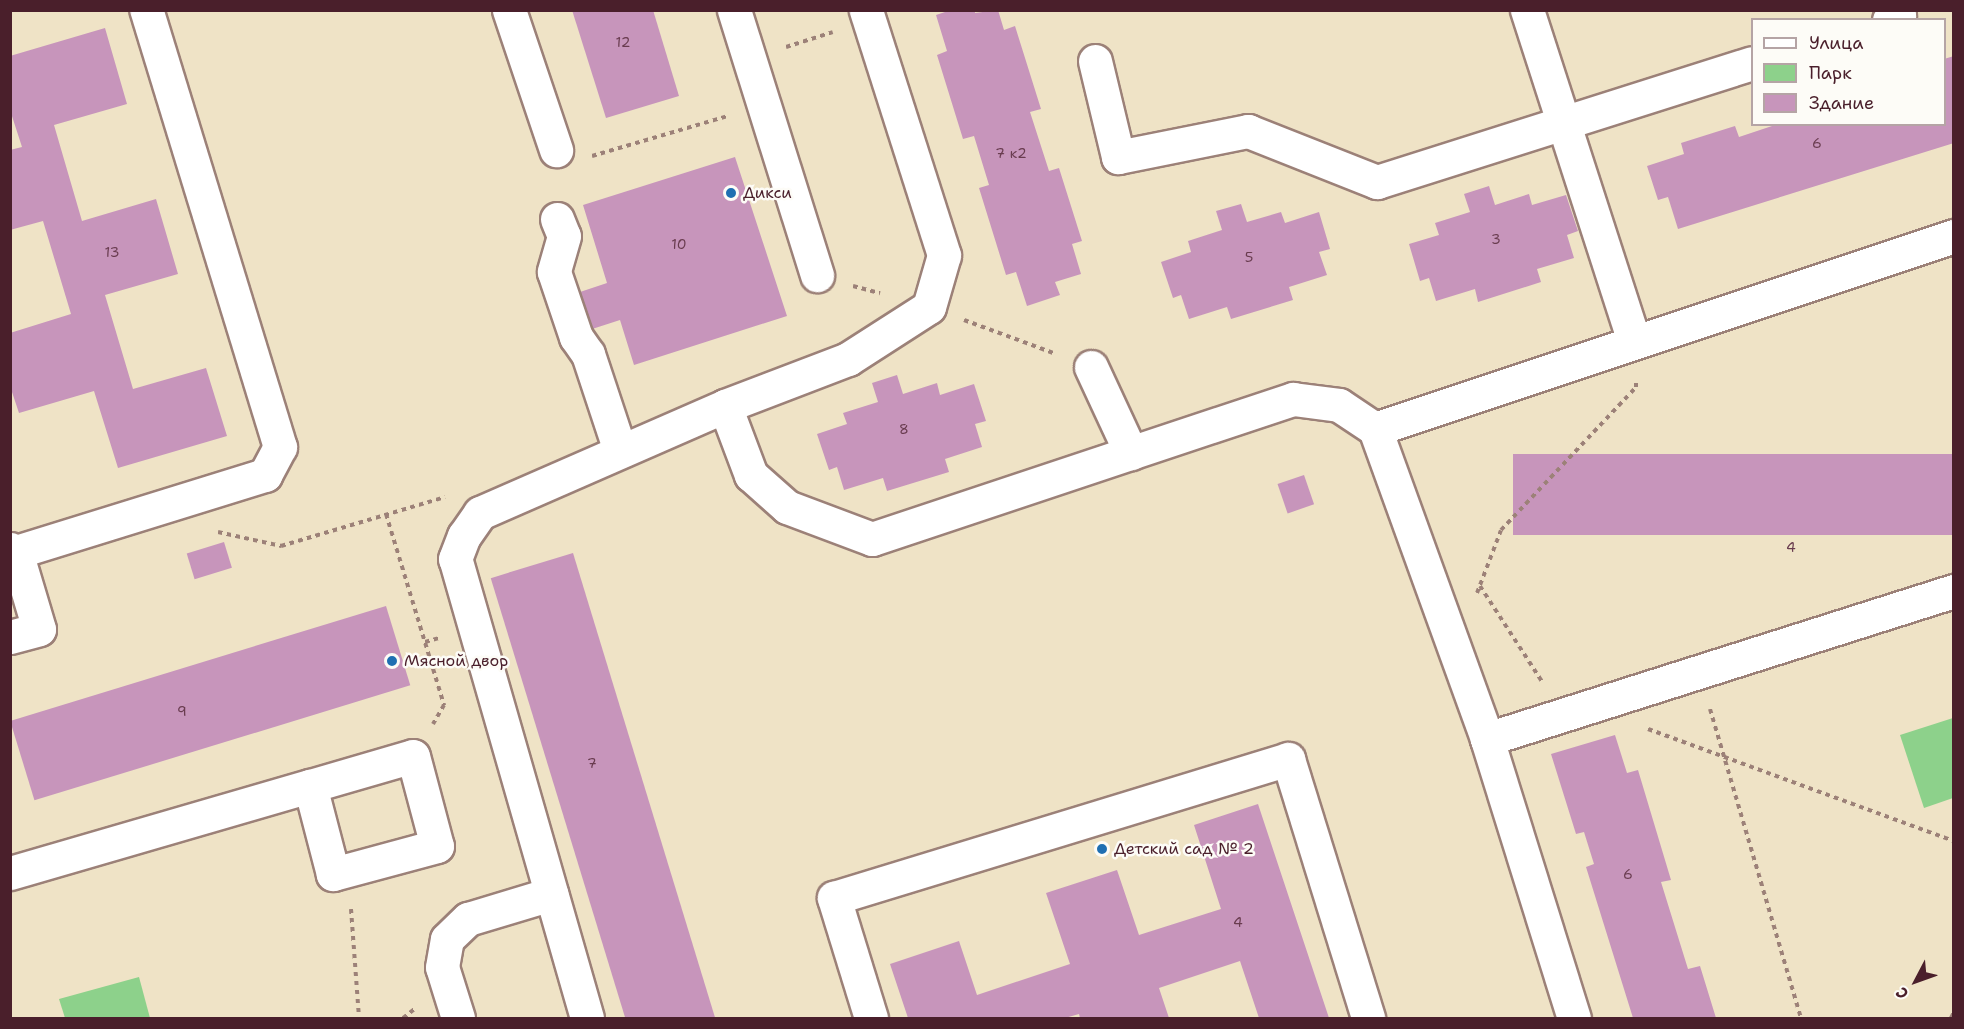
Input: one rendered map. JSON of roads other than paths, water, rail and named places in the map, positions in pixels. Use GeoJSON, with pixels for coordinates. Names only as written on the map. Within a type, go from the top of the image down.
{"type":"FeatureCollection","features":[{"type":"Feature","properties":{"kind":"street"},"geometry":{"type":"LineString","coordinates":[[10,638],[39,629],[13,551],[265,476],[280,447],[146,10]]}},
{"type":"Feature","properties":{"kind":"street"},"geometry":{"type":"LineString","coordinates":[[509,10],[572,154]]}},
{"type":"Feature","properties":{"kind":"street"},"geometry":{"type":"LineString","coordinates":[[734,10],[817,275]]}},
{"type":"Feature","properties":{"kind":"street"},"geometry":{"type":"LineString","coordinates":[[1527,10],[1634,341]]}},
{"type":"Feature","properties":{"kind":"street"},"geometry":{"type":"LineString","coordinates":[[587,1018],[455,559],[464,536],[480,513],[725,406],[848,359],[929,307],[944,255],[867,16]]}},
{"type":"Feature","properties":{"kind":"street"},"geometry":{"type":"LineString","coordinates":[[1095,61],[1118,157],[1248,131],[1377,182],[1751,63]]}},
{"type":"Feature","properties":{"kind":"street"},"geometry":{"type":"LineString","coordinates":[[557,219],[564,236],[554,272],[576,337],[588,354],[620,451]]}},
{"type":"Feature","properties":{"kind":"street"},"geometry":{"type":"LineString","coordinates":[[1375,429],[1953,236]]}},
{"type":"Feature","properties":{"kind":"street"},"geometry":{"type":"LineString","coordinates":[[1091,367],[1131,453]]}},
{"type":"Feature","properties":{"kind":"street"},"geometry":{"type":"LineString","coordinates":[[725,406],[751,475],[786,507],[872,539],[1293,399],[1339,405],[1375,429],[1486,739],[1574,1018]]}},
{"type":"Feature","properties":{"kind":"street"},"geometry":{"type":"LineString","coordinates":[[1486,739],[1953,591]]}},
{"type":"Feature","properties":{"kind":"street"},"geometry":{"type":"LineString","coordinates":[[10,873],[309,786],[413,756],[437,846],[333,874],[309,786]]}},
{"type":"Feature","properties":{"kind":"street"},"geometry":{"type":"LineString","coordinates":[[871,1018],[834,898],[1288,759],[1368,1018]]}},
{"type":"Feature","properties":{"kind":"street"},"geometry":{"type":"LineString","coordinates":[[458,1018],[442,967],[447,939],[468,919],[551,894]]}},
{"type":"Feature","properties":{"kind":"place","name":"Дикси"},"geometry":{"type":"Point","coordinates":[731,193]}},
{"type":"Feature","properties":{"kind":"place","name":"Мясной двор"},"geometry":{"type":"Point","coordinates":[392,661]}},
{"type":"Feature","properties":{"kind":"place","name":"Детский сад № 2"},"geometry":{"type":"Point","coordinates":[1102,849]}}]}
